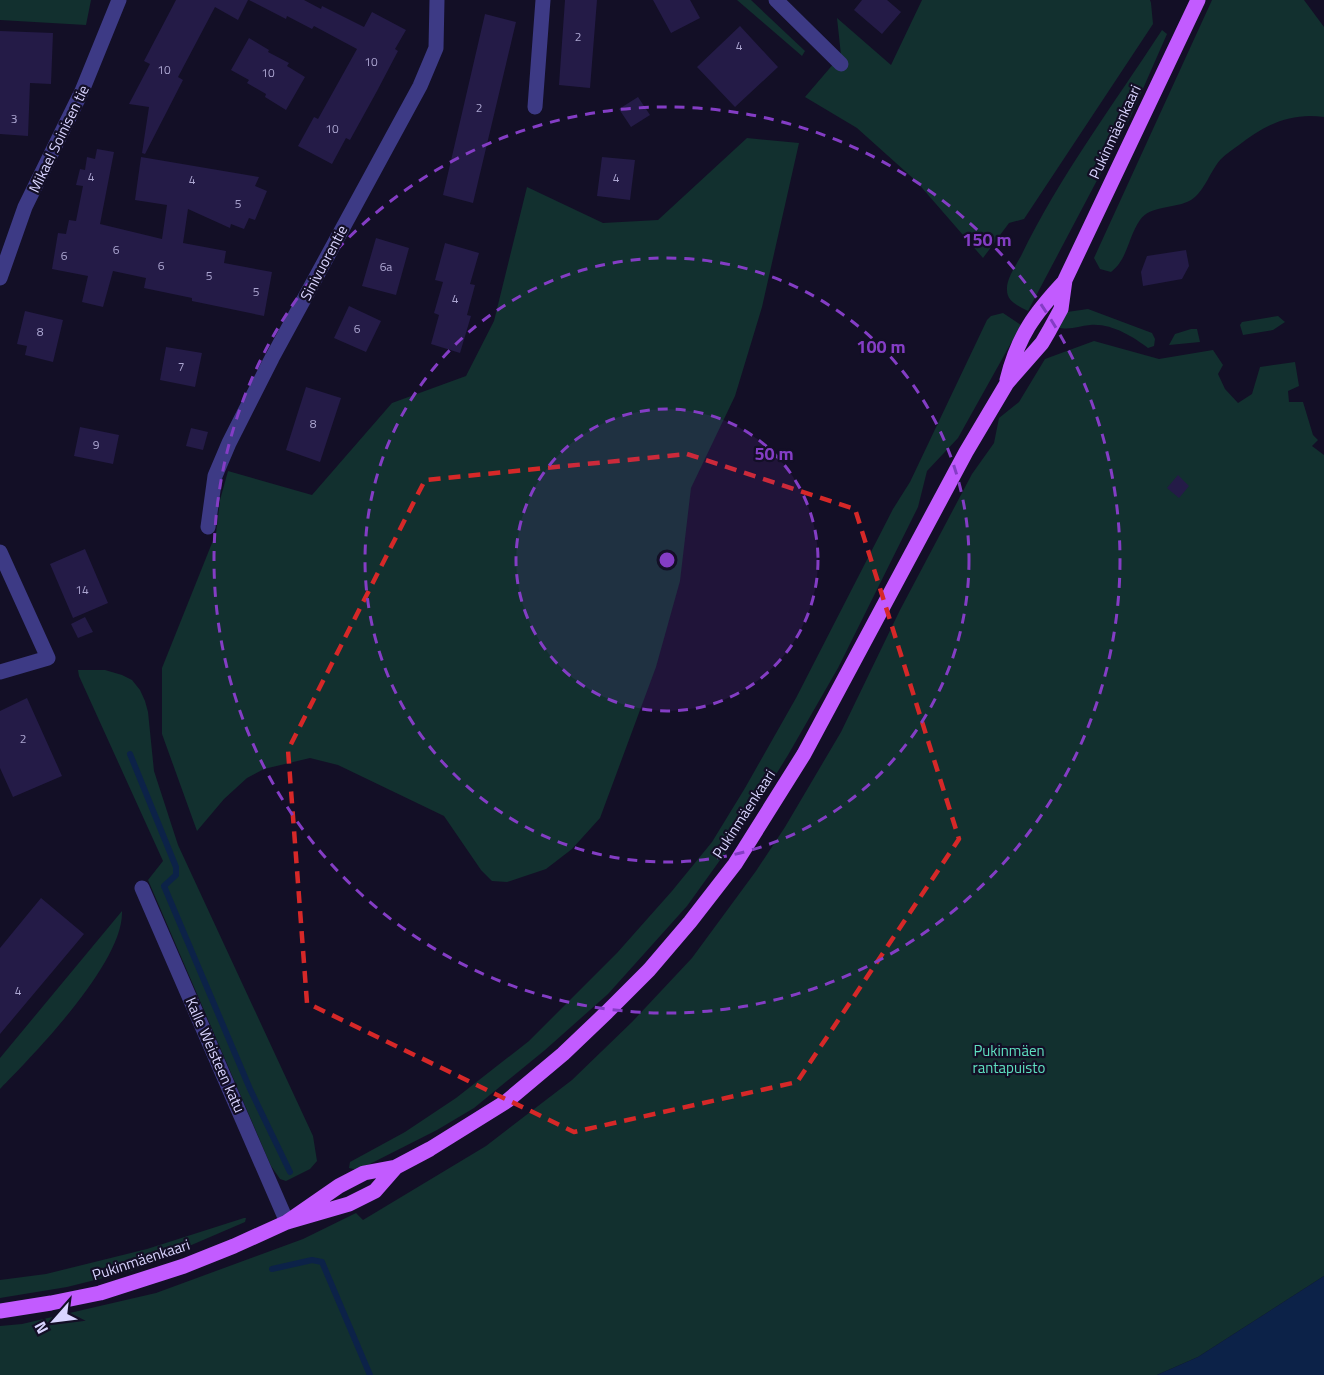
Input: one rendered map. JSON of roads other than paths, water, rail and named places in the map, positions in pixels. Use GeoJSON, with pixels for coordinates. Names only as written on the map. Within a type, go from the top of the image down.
{"type":"FeatureCollection","features":[{"type":"Feature","properties":{"kind":"main road","name":"Pukinmäenkaari"},"geometry":{"type":"LineString","coordinates":[[287,1222],[339,1185],[364,1173],[396,1167],[430,1149],[507,1101],[563,1054],[649,970],[735,864],[804,754],[929,519],[1006,383],[1045,337],[1061,309],[1065,280],[1198,0]]}},
{"type":"Feature","properties":{"kind":"main road","name":"Pukinmäenkaari"},"geometry":{"type":"LineString","coordinates":[[0,1311],[100,1293],[184,1266],[287,1222],[349,1204],[375,1191],[396,1167]]}},
{"type":"Feature","properties":{"kind":"street","name":"Mikael Soinisen tie"},"geometry":{"type":"LineString","coordinates":[[0,278],[25,207],[82,91],[119,0]]}},
{"type":"Feature","properties":{"kind":"street","name":"Sinivuorentie"},"geometry":{"type":"LineString","coordinates":[[208,527],[215,476],[229,443],[272,358],[420,87],[436,48],[437,0]]}},
{"type":"Feature","properties":{"kind":"street"},"geometry":{"type":"LineString","coordinates":[[536,107],[543,0]]}},
{"type":"Feature","properties":{"kind":"street"},"geometry":{"type":"LineString","coordinates":[[776,0],[841,64]]}},
{"type":"Feature","properties":{"kind":"street"},"geometry":{"type":"LineString","coordinates":[[0,552],[48,658],[0,672]]}},
{"type":"Feature","properties":{"kind":"street","name":"Kalle Weisteen katu"},"geometry":{"type":"LineString","coordinates":[[142,888],[287,1222]]}},
{"type":"Feature","properties":{"kind":"water"},"geometry":{"type":"Polygon","coordinates":[[[1324,1276],[1324,1375],[1157,1375],[1198,1357],[1324,1276]]]}},
{"type":"Feature","properties":{"kind":"waterway"},"geometry":{"type":"LineString","coordinates":[[130,754],[176,867],[176,875],[164,886],[250,1089],[290,1172]]}},
{"type":"Feature","properties":{"kind":"waterway"},"geometry":{"type":"LineString","coordinates":[[272,1269],[312,1260],[322,1262],[370,1375]]}},
{"type":"Feature","properties":{"kind":"park label","name":"Pukinmäen rantapuisto"},"geometry":{"type":"Point","coordinates":[1009,1060]}}]}
